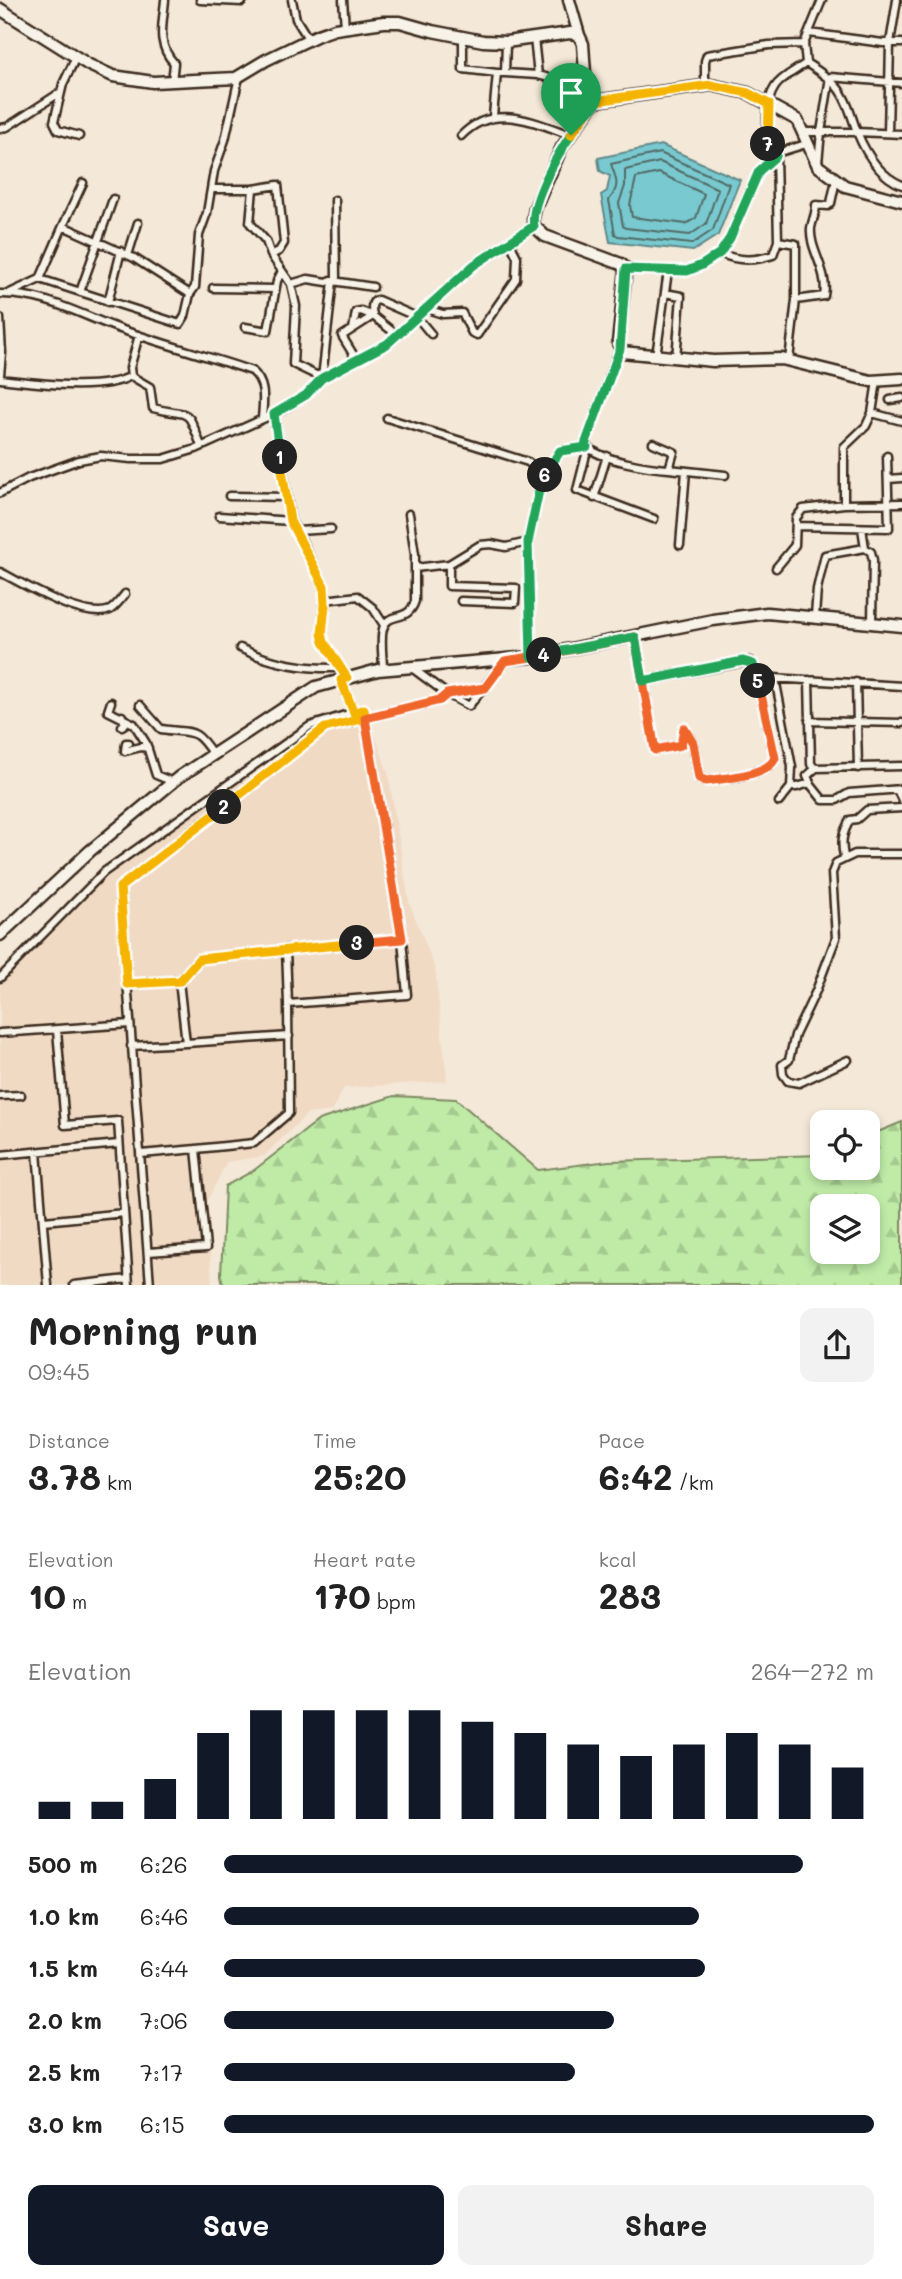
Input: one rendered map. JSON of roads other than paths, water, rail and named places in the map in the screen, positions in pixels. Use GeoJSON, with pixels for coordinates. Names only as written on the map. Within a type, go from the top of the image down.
{"type":"FeatureCollection","features":[{"type":"Feature","properties":{"kind":"street"},"geometry":{"type":"LineString","coordinates":[[165,0],[162,43],[164,52],[174,63],[173,82]]}},
{"type":"Feature","properties":{"kind":"street"},"geometry":{"type":"LineString","coordinates":[[201,0],[243,0]]}},
{"type":"Feature","properties":{"kind":"street"},"geometry":{"type":"LineString","coordinates":[[292,0],[296,19],[309,40]]}},
{"type":"Feature","properties":{"kind":"street"},"geometry":{"type":"LineString","coordinates":[[343,0],[345,27]]}},
{"type":"Feature","properties":{"kind":"street"},"geometry":{"type":"LineString","coordinates":[[569,0],[585,52],[586,88],[595,101]]}},
{"type":"Feature","properties":{"kind":"street"},"geometry":{"type":"LineString","coordinates":[[806,63],[804,44],[822,0]]}},
{"type":"Feature","properties":{"kind":"street"},"geometry":{"type":"LineString","coordinates":[[888,133],[890,43],[897,0]]}},
{"type":"Feature","properties":{"kind":"street"},"geometry":{"type":"LineString","coordinates":[[0,9],[76,57],[113,76],[129,80],[173,82],[239,77],[266,60],[309,40],[345,27],[384,22],[400,22],[463,37],[506,42],[569,33],[579,36]]}},
{"type":"Feature","properties":{"kind":"street"},"geometry":{"type":"LineString","coordinates":[[809,33],[902,43]]}},
{"type":"Feature","properties":{"kind":"street"},"geometry":{"type":"LineString","coordinates":[[463,37],[463,69],[538,75],[586,88]]}},
{"type":"Feature","properties":{"kind":"street"},"geometry":{"type":"LineString","coordinates":[[534,37],[538,75]]}},
{"type":"Feature","properties":{"kind":"street"},"geometry":{"type":"LineString","coordinates":[[493,116],[506,42]]}},
{"type":"Feature","properties":{"kind":"street"},"geometry":{"type":"LineString","coordinates":[[705,86],[707,55],[769,45],[804,44]]}},
{"type":"Feature","properties":{"kind":"street"},"geometry":{"type":"LineString","coordinates":[[76,57],[61,91],[54,122],[58,130],[79,136]]}},
{"type":"Feature","properties":{"kind":"street"},"geometry":{"type":"LineString","coordinates":[[806,63],[830,78],[846,98],[863,146],[884,175],[902,186]]}},
{"type":"Feature","properties":{"kind":"street"},"geometry":{"type":"LineString","coordinates":[[720,253],[737,260],[773,255],[778,241],[776,156],[768,147],[769,104],[775,87],[806,63]]}},
{"type":"Feature","properties":{"kind":"street"},"geometry":{"type":"LineString","coordinates":[[4,294],[40,279],[180,324],[195,287],[199,236],[207,214],[239,77]]}},
{"type":"Feature","properties":{"kind":"street"},"geometry":{"type":"LineString","coordinates":[[830,78],[902,83]]}},
{"type":"Feature","properties":{"kind":"street"},"geometry":{"type":"LineString","coordinates":[[818,166],[830,78]]}},
{"type":"Feature","properties":{"kind":"street"},"geometry":{"type":"LineString","coordinates":[[806,144],[780,152],[759,171],[730,238],[720,253],[687,271],[626,269],[621,264],[545,236],[534,226],[535,208],[562,147],[595,101],[711,85],[748,93],[797,120],[818,166],[845,186],[902,201]]}},
{"type":"Feature","properties":{"kind":"street"},"geometry":{"type":"LineString","coordinates":[[0,128],[7,127],[61,91]]}},
{"type":"Feature","properties":{"kind":"street"},"geometry":{"type":"LineString","coordinates":[[461,136],[470,126],[493,116],[522,118],[571,135]]}},
{"type":"Feature","properties":{"kind":"street"},"geometry":{"type":"LineString","coordinates":[[802,132],[902,134]]}},
{"type":"Feature","properties":{"kind":"street"},"geometry":{"type":"LineString","coordinates":[[796,300],[824,296],[824,273],[811,227],[817,205],[828,206],[831,203],[836,180]]}},
{"type":"Feature","properties":{"kind":"street"},"geometry":{"type":"LineString","coordinates":[[40,279],[83,183]]}},
{"type":"Feature","properties":{"kind":"street"},"geometry":{"type":"LineString","coordinates":[[211,189],[253,189],[278,185],[284,243],[279,251],[271,255]]}},
{"type":"Feature","properties":{"kind":"street"},"geometry":{"type":"LineString","coordinates":[[253,189],[250,223],[266,241],[271,255],[291,284],[296,306],[293,365],[322,378]]}},
{"type":"Feature","properties":{"kind":"street"},"geometry":{"type":"LineString","coordinates":[[80,292],[113,199]]}},
{"type":"Feature","properties":{"kind":"street"},"geometry":{"type":"LineString","coordinates":[[322,378],[333,281],[337,271],[335,200]]}},
{"type":"Feature","properties":{"kind":"street"},"geometry":{"type":"LineString","coordinates":[[108,302],[138,223]]}},
{"type":"Feature","properties":{"kind":"street"},"geometry":{"type":"LineString","coordinates":[[63,226],[125,253],[190,295]]}},
{"type":"Feature","properties":{"kind":"street"},"geometry":{"type":"LineString","coordinates":[[0,493],[29,478],[79,460],[101,456],[163,459],[201,446],[274,414],[306,395],[322,378],[375,352],[474,265],[534,226]]}},
{"type":"Feature","properties":{"kind":"street"},"geometry":{"type":"LineString","coordinates":[[778,241],[796,244],[796,300],[789,360]]}},
{"type":"Feature","properties":{"kind":"street"},"geometry":{"type":"LineString","coordinates":[[427,309],[443,314],[462,313],[472,332],[477,335],[516,279],[516,257],[510,243]]}},
{"type":"Feature","properties":{"kind":"street"},"geometry":{"type":"LineString","coordinates":[[626,269],[620,349],[586,442],[577,491],[654,519]]}},
{"type":"Feature","properties":{"kind":"street"},"geometry":{"type":"LineString","coordinates":[[245,327],[268,331],[275,289],[282,271]]}},
{"type":"Feature","properties":{"kind":"street"},"geometry":{"type":"LineString","coordinates":[[656,357],[668,271]]}},
{"type":"Feature","properties":{"kind":"street"},"geometry":{"type":"LineString","coordinates":[[291,284],[308,279],[373,287]]}},
{"type":"Feature","properties":{"kind":"street"},"geometry":{"type":"LineString","coordinates":[[213,288],[275,289]]}},
{"type":"Feature","properties":{"kind":"street"},"geometry":{"type":"LineString","coordinates":[[665,293],[681,296],[676,359]]}},
{"type":"Feature","properties":{"kind":"street"},"geometry":{"type":"LineString","coordinates":[[4,294],[23,294],[60,304],[139,335],[252,371],[258,376],[263,390],[262,419]]}},
{"type":"Feature","properties":{"kind":"street"},"geometry":{"type":"LineString","coordinates":[[373,316],[373,303],[378,300],[417,317],[431,334]]}},
{"type":"Feature","properties":{"kind":"street"},"geometry":{"type":"LineString","coordinates":[[353,329],[356,313],[361,312],[373,316],[397,335]]}},
{"type":"Feature","properties":{"kind":"street"},"geometry":{"type":"LineString","coordinates":[[356,359],[342,336],[373,316]]}},
{"type":"Feature","properties":{"kind":"street"},"geometry":{"type":"LineString","coordinates":[[0,318],[0,377],[26,383],[77,384],[122,381],[131,376]]}},
{"type":"Feature","properties":{"kind":"street"},"geometry":{"type":"LineString","coordinates":[[131,376],[130,369],[139,335]]}},
{"type":"Feature","properties":{"kind":"street"},"geometry":{"type":"LineString","coordinates":[[620,349],[622,352],[676,359],[789,360],[877,381],[902,379]]}},
{"type":"Feature","properties":{"kind":"street"},"geometry":{"type":"LineString","coordinates":[[131,376],[150,387],[153,408],[182,412],[192,419],[201,446]]}},
{"type":"Feature","properties":{"kind":"street"},"geometry":{"type":"LineString","coordinates":[[844,504],[844,447],[866,426],[872,413],[877,381]]}},
{"type":"Feature","properties":{"kind":"street"},"geometry":{"type":"LineString","coordinates":[[890,400],[902,398]]}},
{"type":"Feature","properties":{"kind":"street"},"geometry":{"type":"LineString","coordinates":[[872,413],[902,421]]}},
{"type":"Feature","properties":{"kind":"street"},"geometry":{"type":"LineString","coordinates":[[274,414],[290,521],[324,586],[322,634],[340,668],[354,713]]}},
{"type":"Feature","properties":{"kind":"street"},"geometry":{"type":"LineString","coordinates":[[387,418],[528,463],[534,467],[541,481]]}},
{"type":"Feature","properties":{"kind":"street"},"geometry":{"type":"LineString","coordinates":[[653,443],[674,452],[669,469]]}},
{"type":"Feature","properties":{"kind":"street"},"geometry":{"type":"LineString","coordinates":[[531,657],[528,542],[541,481],[560,451],[587,447],[607,456],[653,468],[725,475]]}},
{"type":"Feature","properties":{"kind":"street"},"geometry":{"type":"LineString","coordinates":[[594,498],[607,456]]}},
{"type":"Feature","properties":{"kind":"street"},"geometry":{"type":"LineString","coordinates":[[796,526],[889,528],[887,456]]}},
{"type":"Feature","properties":{"kind":"street"},"geometry":{"type":"LineString","coordinates":[[680,545],[686,471]]}},
{"type":"Feature","properties":{"kind":"street"},"geometry":{"type":"LineString","coordinates":[[888,479],[902,478]]}},
{"type":"Feature","properties":{"kind":"street"},"geometry":{"type":"LineString","coordinates":[[229,496],[286,497]]}},
{"type":"Feature","properties":{"kind":"street"},"geometry":{"type":"LineString","coordinates":[[776,568],[795,545],[796,518],[807,507],[902,503]]}},
{"type":"Feature","properties":{"kind":"street"},"geometry":{"type":"LineString","coordinates":[[383,670],[384,625],[393,618],[406,615],[415,601],[415,568],[409,514]]}},
{"type":"Feature","properties":{"kind":"street"},"geometry":{"type":"LineString","coordinates":[[219,516],[290,521]]}},
{"type":"Feature","properties":{"kind":"street"},"geometry":{"type":"LineString","coordinates":[[862,528],[865,548]]}},
{"type":"Feature","properties":{"kind":"street"},"geometry":{"type":"LineString","coordinates":[[297,531],[331,529]]}},
{"type":"Feature","properties":{"kind":"street"},"geometry":{"type":"LineString","coordinates":[[415,568],[449,564],[480,545],[506,547],[528,542]]}},
{"type":"Feature","properties":{"kind":"street"},"geometry":{"type":"LineString","coordinates":[[815,616],[817,589],[825,555],[865,548],[871,552],[873,560],[872,622]]}},
{"type":"Feature","properties":{"kind":"street"},"geometry":{"type":"LineString","coordinates":[[449,564],[449,586],[528,589]]}},
{"type":"Feature","properties":{"kind":"street"},"geometry":{"type":"LineString","coordinates":[[0,572],[71,606],[95,611],[108,611],[116,606],[125,594]]}},
{"type":"Feature","properties":{"kind":"street"},"geometry":{"type":"LineString","coordinates":[[461,601],[515,603],[516,588]]}},
{"type":"Feature","properties":{"kind":"street"},"geometry":{"type":"LineString","coordinates":[[325,600],[358,596],[373,608],[384,625]]}},
{"type":"Feature","properties":{"kind":"street"},"geometry":{"type":"LineString","coordinates":[[0,935],[90,851],[173,782],[316,687],[383,670],[505,661],[713,620],[766,613],[902,626]]}},
{"type":"Feature","properties":{"kind":"street"},"geometry":{"type":"LineString","coordinates":[[635,637],[655,750],[681,745],[684,728],[693,743],[699,778],[706,781],[751,773],[773,764],[775,758],[753,664],[743,661],[643,681]]}},
{"type":"Feature","properties":{"kind":"street"},"geometry":{"type":"LineString","coordinates":[[240,648],[292,666],[340,668]]}},
{"type":"Feature","properties":{"kind":"street"},"geometry":{"type":"LineString","coordinates":[[412,668],[447,694],[469,706],[505,661]]}},
{"type":"Feature","properties":{"kind":"street"},"geometry":{"type":"LineString","coordinates":[[757,677],[902,686]]}},
{"type":"Feature","properties":{"kind":"street"},"geometry":{"type":"LineString","coordinates":[[775,678],[792,767],[791,786],[779,802]]}},
{"type":"Feature","properties":{"kind":"street"},"geometry":{"type":"LineString","coordinates":[[809,680],[811,764],[816,768],[902,767]]}},
{"type":"Feature","properties":{"kind":"street"},"geometry":{"type":"LineString","coordinates":[[856,682],[858,768]]}},
{"type":"Feature","properties":{"kind":"street"},"geometry":{"type":"LineString","coordinates":[[150,1285],[120,887],[325,728],[440,700],[447,694],[485,688]]}},
{"type":"Feature","properties":{"kind":"street"},"geometry":{"type":"LineString","coordinates":[[111,702],[108,711],[112,715],[122,716],[134,724],[148,748],[156,775],[173,782]]}},
{"type":"Feature","properties":{"kind":"street"},"geometry":{"type":"LineString","coordinates":[[141,705],[161,729],[192,731],[213,755]]}},
{"type":"Feature","properties":{"kind":"street"},"geometry":{"type":"LineString","coordinates":[[0,978],[104,872],[310,726],[364,709],[402,939],[407,995],[288,1004]]}},
{"type":"Feature","properties":{"kind":"street"},"geometry":{"type":"LineString","coordinates":[[122,716],[125,724],[122,726]]}},
{"type":"Feature","properties":{"kind":"street"},"geometry":{"type":"LineString","coordinates":[[809,721],[902,723]]}},
{"type":"Feature","properties":{"kind":"street"},"geometry":{"type":"LineString","coordinates":[[129,743],[126,743],[125,751],[148,748]]}},
{"type":"Feature","properties":{"kind":"street"},"geometry":{"type":"LineString","coordinates":[[816,768],[807,776],[823,800],[837,800],[849,793],[900,789],[902,800]]}},
{"type":"Feature","properties":{"kind":"street"},"geometry":{"type":"LineString","coordinates":[[791,786],[810,783]]}},
{"type":"Feature","properties":{"kind":"street"},"geometry":{"type":"LineString","coordinates":[[845,857],[841,843],[843,832],[850,820],[858,819],[867,810],[902,808]]}},
{"type":"Feature","properties":{"kind":"street"},"geometry":{"type":"LineString","coordinates":[[848,1060],[799,1083],[788,1081],[783,1074],[782,1065],[789,1060],[795,1035],[830,957],[835,937],[832,873],[836,863],[855,854],[902,854]]}},
{"type":"Feature","properties":{"kind":"street"},"geometry":{"type":"LineString","coordinates":[[127,984],[180,981],[199,959],[402,939]]}},
{"type":"Feature","properties":{"kind":"street"},"geometry":{"type":"LineString","coordinates":[[141,1154],[254,1143],[289,1113],[286,949]]}},
{"type":"Feature","properties":{"kind":"street"},"geometry":{"type":"LineString","coordinates":[[180,981],[186,1043]]}},
{"type":"Feature","properties":{"kind":"street"},"geometry":{"type":"LineString","coordinates":[[0,1033],[130,1024]]}},
{"type":"Feature","properties":{"kind":"street"},"geometry":{"type":"LineString","coordinates":[[57,1030],[65,1125],[118,1121],[129,1282],[74,1285]]}},
{"type":"Feature","properties":{"kind":"street"},"geometry":{"type":"LineString","coordinates":[[131,1046],[289,1036]]}},
{"type":"Feature","properties":{"kind":"street"},"geometry":{"type":"LineString","coordinates":[[0,1096],[21,1095]]}},
{"type":"Feature","properties":{"kind":"street"},"geometry":{"type":"LineString","coordinates":[[0,1155],[119,1144]]}},
{"type":"Feature","properties":{"kind":"street"},"geometry":{"type":"LineString","coordinates":[[148,1252],[206,1248],[196,1149]]}},
{"type":"Feature","properties":{"kind":"street"},"geometry":{"type":"LineString","coordinates":[[37,1152],[48,1285]]}},
{"type":"Feature","properties":{"kind":"street"},"geometry":{"type":"LineString","coordinates":[[44,1221],[124,1213]]}},
{"type":"Feature","properties":{"kind":"water"},"geometry":{"type":"Polygon","coordinates":[[[661,145],[740,180],[718,235],[693,251],[610,242],[601,195],[607,191],[610,176],[600,171],[598,158],[661,145]]]}}]}
